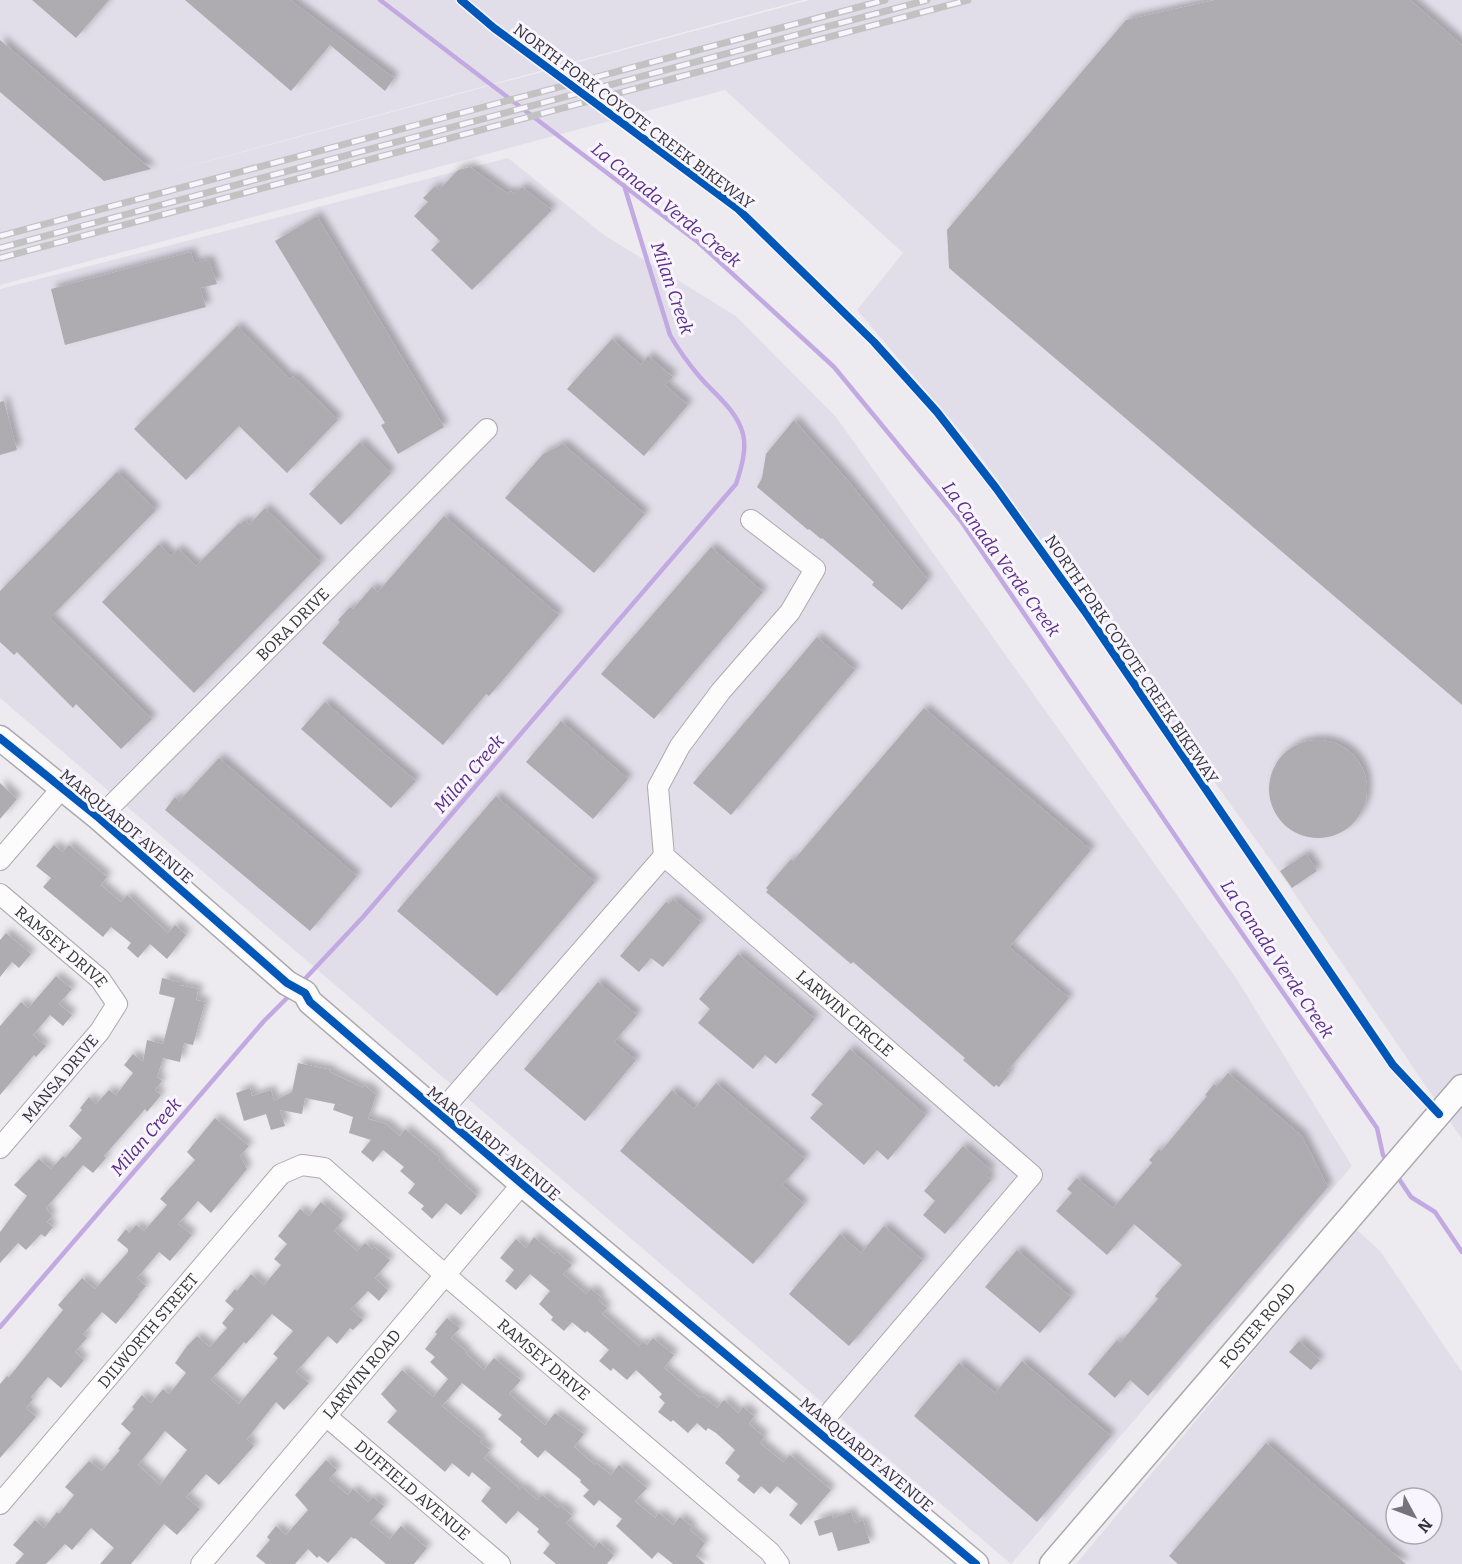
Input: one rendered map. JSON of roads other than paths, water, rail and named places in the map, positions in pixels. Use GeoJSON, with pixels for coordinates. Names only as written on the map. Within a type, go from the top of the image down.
{"type":"FeatureCollection","features":[{"type":"Feature","properties":{"kind":"street","name":"BORA DRIVE"},"geometry":{"type":"LineString","coordinates":[[99,818],[487,429]]}},
{"type":"Feature","properties":{"kind":"street"},"geometry":{"type":"LineString","coordinates":[[439,1114],[664,856],[658,788],[680,746],[721,691],[790,612],[815,569],[751,520]]}},
{"type":"Feature","properties":{"kind":"street","name":"MARQUARDT AVENUE"},"geometry":{"type":"LineString","coordinates":[[0,738],[99,818],[439,1114],[976,1564]]}},
{"type":"Feature","properties":{"kind":"street"},"geometry":{"type":"LineString","coordinates":[[0,860],[62,788]]}},
{"type":"Feature","properties":{"kind":"street","name":"LARWIN CIRCLE"},"geometry":{"type":"LineString","coordinates":[[664,856],[1032,1175],[816,1429]]}},
{"type":"Feature","properties":{"kind":"street","name":"RAMSEY DRIVE"},"geometry":{"type":"LineString","coordinates":[[0,894],[100,979],[117,1004]]}},
{"type":"Feature","properties":{"kind":"street","name":"MANSA DRIVE"},"geometry":{"type":"LineString","coordinates":[[0,1148],[100,1031],[117,1004]]}},
{"type":"Feature","properties":{"kind":"street","name":"FOSTER ROAD"},"geometry":{"type":"LineString","coordinates":[[1052,1564],[1462,1087]]}},
{"type":"Feature","properties":{"kind":"street","name":"RAMSEY DRIVE"},"geometry":{"type":"LineString","coordinates":[[302,1165],[324,1168],[444,1274],[770,1552],[779,1564]]}},
{"type":"Feature","properties":{"kind":"street","name":"DILWORTH STREET"},"geometry":{"type":"LineString","coordinates":[[0,1504],[281,1174],[302,1165]]}},
{"type":"Feature","properties":{"kind":"street","name":"LARWIN ROAD"},"geometry":{"type":"LineString","coordinates":[[201,1564],[522,1184]]}},
{"type":"Feature","properties":{"kind":"street","name":"DUFFIELD AVENUE"},"geometry":{"type":"LineString","coordinates":[[326,1416],[500,1564]]}},
{"type":"Feature","properties":{"kind":"waterway","name":"La Canada Verde Creek"},"geometry":{"type":"LineString","coordinates":[[380,0],[699,243],[834,367],[961,521],[1377,1128],[1383,1155],[1387,1162]]}},
{"type":"Feature","properties":{"kind":"waterway","name":"Milan Creek"},"geometry":{"type":"LineString","coordinates":[[302,982],[363,917],[736,484],[744,453],[740,425],[730,410],[691,366],[670,335],[624,185]]}},
{"type":"Feature","properties":{"kind":"waterway","name":"Milan Creek"},"geometry":{"type":"LineString","coordinates":[[0,1327],[264,1021],[290,995]]}},
{"type":"Feature","properties":{"kind":"waterway","name":"La Canada Verde Creek"},"geometry":{"type":"LineString","coordinates":[[1397,1176],[1411,1197],[1435,1212],[1462,1252]]}},
{"type":"Feature","properties":{"kind":"railway"},"geometry":{"type":"LineString","coordinates":[[0,236],[885,0]]}},
{"type":"Feature","properties":{"kind":"railway"},"geometry":{"type":"LineString","coordinates":[[0,248],[927,0]]}},
{"type":"Feature","properties":{"kind":"railway"},"geometry":{"type":"LineString","coordinates":[[0,258],[968,0]]}}]}
